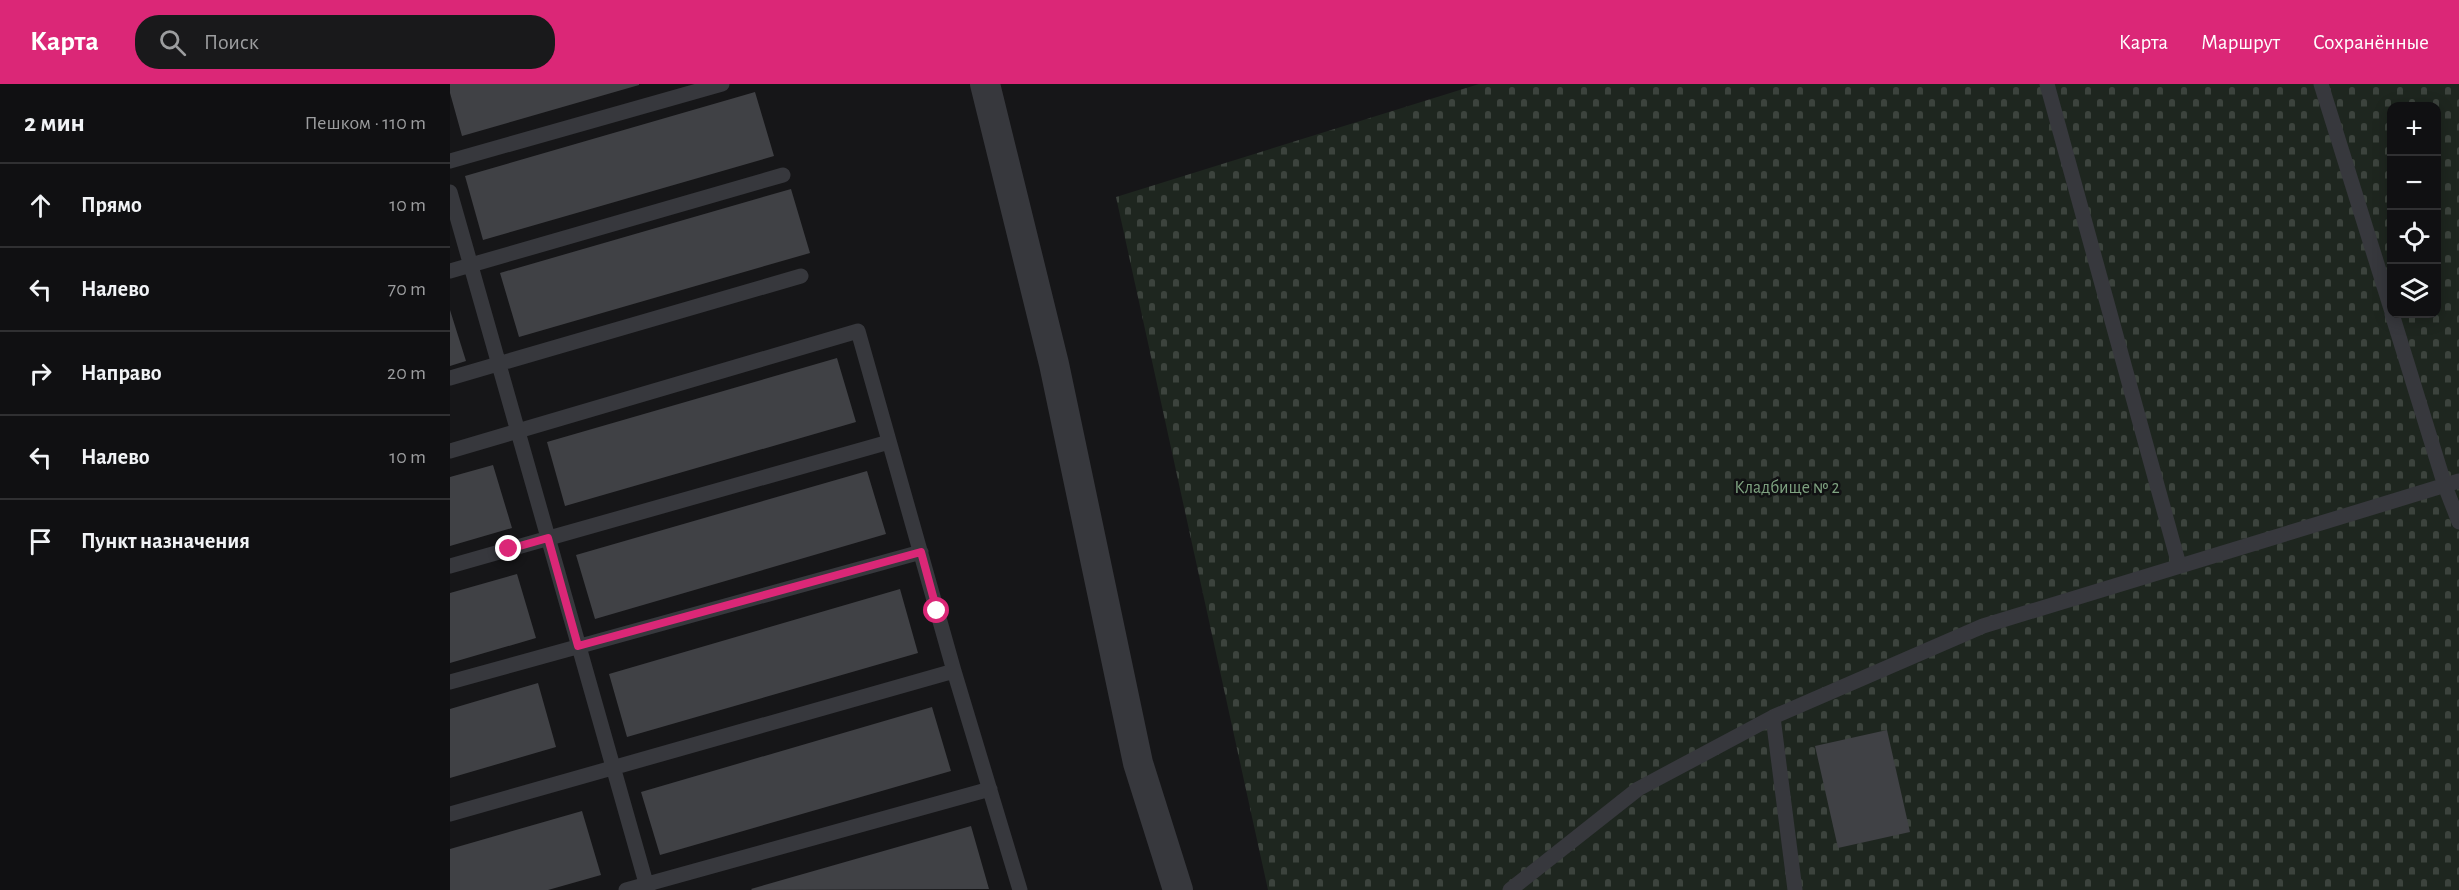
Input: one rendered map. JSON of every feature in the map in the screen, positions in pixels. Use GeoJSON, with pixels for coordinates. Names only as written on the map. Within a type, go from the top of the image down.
{"type":"FeatureCollection","features":[{"type":"Feature","properties":{"kind":"street"},"geometry":{"type":"LineString","coordinates":[[985,84],[1054,364],[1138,763],[1178,890]]}},
{"type":"Feature","properties":{"kind":"lane"},"geometry":{"type":"LineString","coordinates":[[450,161],[722,84]]}},
{"type":"Feature","properties":{"kind":"lane"},"geometry":{"type":"LineString","coordinates":[[2047,84],[2179,565]]}},
{"type":"Feature","properties":{"kind":"lane"},"geometry":{"type":"LineString","coordinates":[[2321,84],[2387,297]]}},
{"type":"Feature","properties":{"kind":"lane"},"geometry":{"type":"LineString","coordinates":[[450,272],[783,175]]}},
{"type":"Feature","properties":{"kind":"lane"},"geometry":{"type":"LineString","coordinates":[[450,192],[647,887]]}},
{"type":"Feature","properties":{"kind":"lane"},"geometry":{"type":"LineString","coordinates":[[450,378],[801,276]]}},
{"type":"Feature","properties":{"kind":"lane"},"geometry":{"type":"LineString","coordinates":[[2394,318],[2452,484],[2459,522]]}},
{"type":"Feature","properties":{"kind":"lane"},"geometry":{"type":"LineString","coordinates":[[450,451],[858,331],[954,671],[1020,890]]}},
{"type":"Feature","properties":{"kind":"lane"},"geometry":{"type":"LineString","coordinates":[[450,566],[890,442]]}},
{"type":"Feature","properties":{"kind":"lane"},"geometry":{"type":"LineString","coordinates":[[1510,890],[1638,789],[1773,717],[1983,626],[2452,484]]}},
{"type":"Feature","properties":{"kind":"lane"},"geometry":{"type":"LineString","coordinates":[[450,682],[921,552]]}},
{"type":"Feature","properties":{"kind":"lane"},"geometry":{"type":"LineString","coordinates":[[450,814],[954,671]]}},
{"type":"Feature","properties":{"kind":"lane"},"geometry":{"type":"LineString","coordinates":[[1773,717],[1795,890]]}},
{"type":"Feature","properties":{"kind":"lane"},"geometry":{"type":"LineString","coordinates":[[626,890],[647,887],[990,789]]}},
{"type":"Feature","properties":{"kind":"green space","name":"Кладбище № 2"},"geometry":{"type":"Polygon","coordinates":[[[1479,84],[2459,84],[2459,890],[1268,890],[1116,197],[1479,84]]]}},
{"type":"Feature","properties":{"kind":"building"},"geometry":{"type":"Polygon","coordinates":[[[450,84],[639,85],[462,136],[450,93],[450,84]]]}},
{"type":"Feature","properties":{"kind":"building"},"geometry":{"type":"Polygon","coordinates":[[[755,92],[774,156],[483,240],[465,176],[755,92]]]}},
{"type":"Feature","properties":{"kind":"building"},"geometry":{"type":"Polygon","coordinates":[[[791,189],[810,253],[519,337],[500,273],[791,189]]]}},
{"type":"Feature","properties":{"kind":"building"},"geometry":{"type":"Polygon","coordinates":[[[450,310],[466,361],[450,366],[450,310]]]}},
{"type":"Feature","properties":{"kind":"building"},"geometry":{"type":"Polygon","coordinates":[[[837,358],[856,422],[565,506],[547,442],[837,358]]]}},
{"type":"Feature","properties":{"kind":"building"},"geometry":{"type":"Polygon","coordinates":[[[493,465],[512,528],[450,546],[450,477],[493,465]]]}},
{"type":"Feature","properties":{"kind":"building"},"geometry":{"type":"Polygon","coordinates":[[[867,471],[886,534],[595,619],[576,555],[867,471]]]}},
{"type":"Feature","properties":{"kind":"building"},"geometry":{"type":"Polygon","coordinates":[[[517,574],[536,638],[450,663],[450,593],[517,574]]]}},
{"type":"Feature","properties":{"kind":"building"},"geometry":{"type":"Polygon","coordinates":[[[900,589],[918,653],[627,737],[609,674],[900,589]]]}},
{"type":"Feature","properties":{"kind":"building"},"geometry":{"type":"Polygon","coordinates":[[[538,683],[556,747],[450,778],[450,709],[538,683]]]}},
{"type":"Feature","properties":{"kind":"building"},"geometry":{"type":"Polygon","coordinates":[[[932,707],[951,771],[660,855],[641,792],[932,707]]]}},
{"type":"Feature","properties":{"kind":"building"},"geometry":{"type":"Polygon","coordinates":[[[1887,730],[1910,832],[1838,848],[1815,746],[1887,730]]]}},
{"type":"Feature","properties":{"kind":"building"},"geometry":{"type":"Polygon","coordinates":[[[582,811],[601,875],[548,890],[450,890],[450,849],[582,811]]]}},
{"type":"Feature","properties":{"kind":"building"},"geometry":{"type":"Polygon","coordinates":[[[971,826],[989,889],[751,889],[971,826]]]}},
{"type":"Feature","properties":{"kind":"route"},"geometry":{"type":"LineString","coordinates":[[509,549],[548,538],[578,646],[921,552],[937,611]]}}]}
